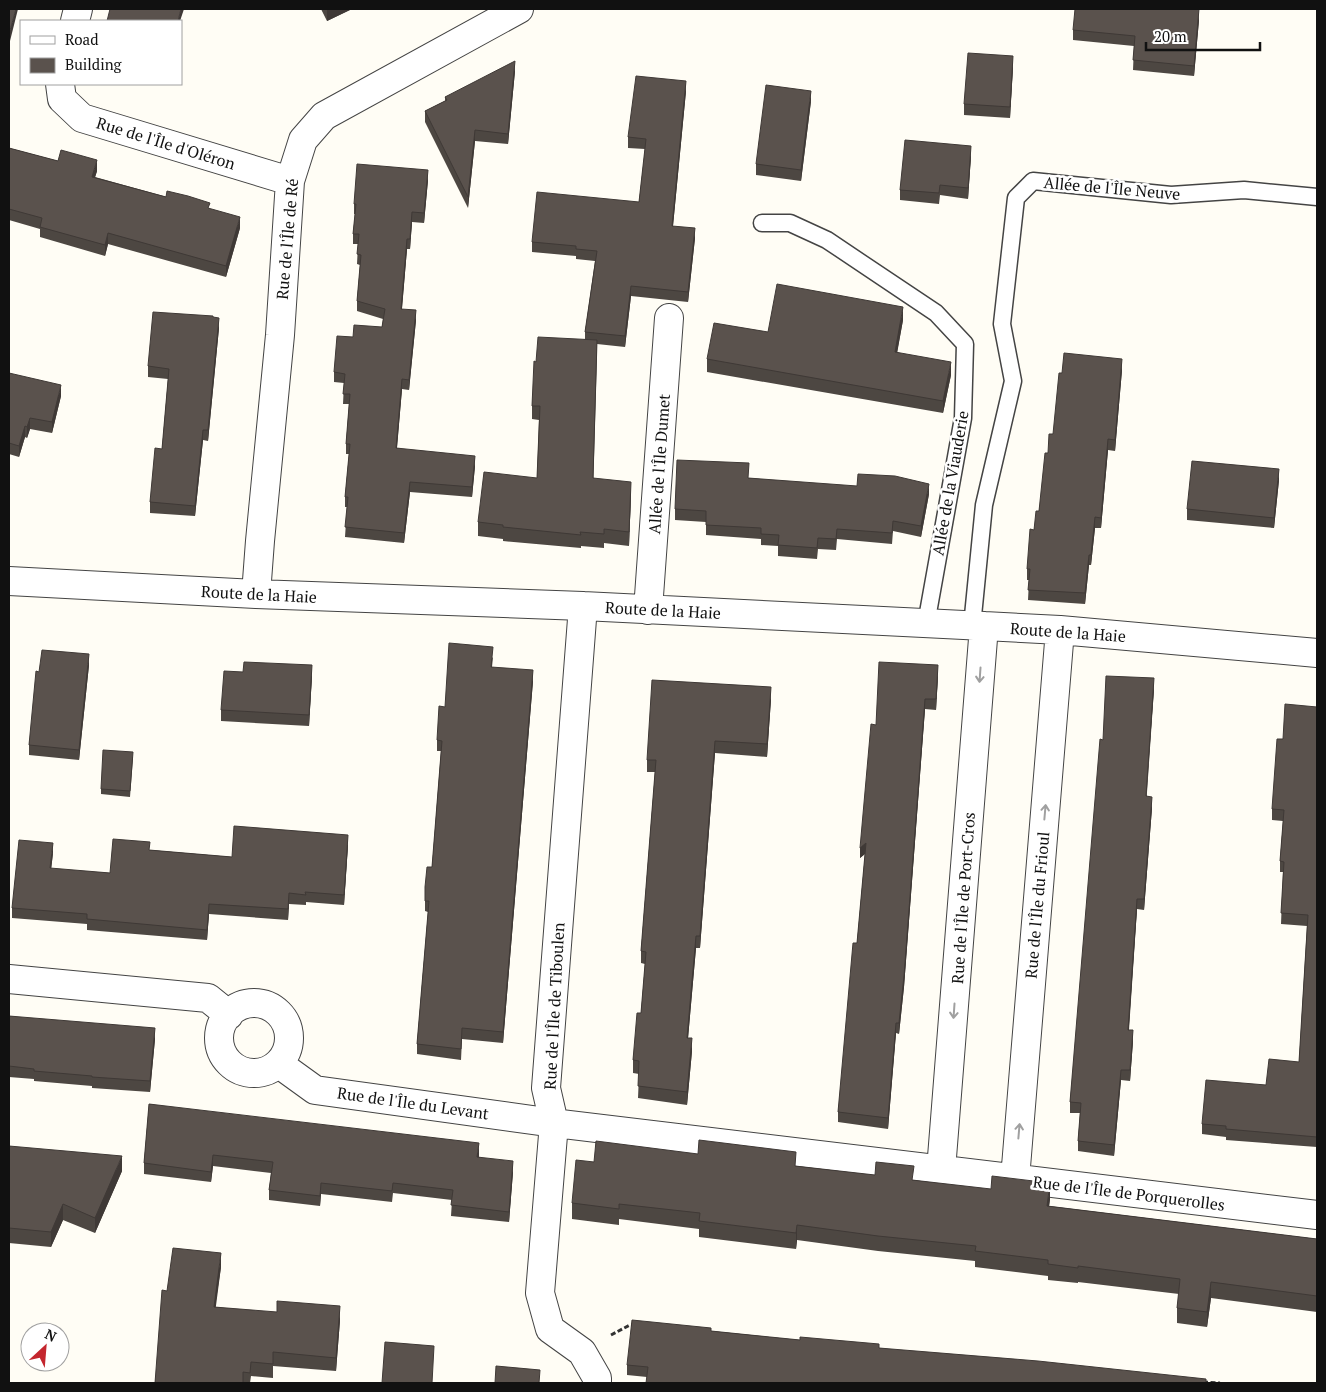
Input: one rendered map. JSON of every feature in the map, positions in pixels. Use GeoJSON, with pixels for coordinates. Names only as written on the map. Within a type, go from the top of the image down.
{"type":"FeatureCollection","features":[{"type":"Feature","properties":{"kind":"street","name":"Rue de l'Île de Ré"},"geometry":{"type":"LineString","coordinates":[[256,594],[280,335],[290,181],[303,140],[324,116],[519,9]]}},
{"type":"Feature","properties":{"kind":"street","name":"Rue de l'Île d'Oléron"},"geometry":{"type":"LineString","coordinates":[[60,85],[62,99],[82,118],[290,181]]}},
{"type":"Feature","properties":{"kind":"street","name":"Allée de l'Île Dumet"},"geometry":{"type":"LineString","coordinates":[[648,610],[669,318]]}},
{"type":"Feature","properties":{"kind":"street","name":"Route de la Haie"},"geometry":{"type":"LineString","coordinates":[[9,581],[256,594],[583,606],[1060,630],[1317,653]]}},
{"type":"Feature","properties":{"kind":"street","name":"Rue de l'Île de Tiboulen"},"geometry":{"type":"LineString","coordinates":[[583,606],[546,1088],[554,1123],[540,1293],[550,1329],[582,1352],[597,1378],[597,1383]]}},
{"type":"Feature","properties":{"kind":"street","name":"Rue de l'Île de Port-Cros"},"geometry":{"type":"LineString","coordinates":[[942,1170],[978,626]]}},
{"type":"Feature","properties":{"kind":"street","name":"Rue de l'Île du Frioul"},"geometry":{"type":"LineString","coordinates":[[1015,1179],[1060,630]]}},
{"type":"Feature","properties":{"kind":"street"},"geometry":{"type":"LineString","coordinates":[[9,979],[208,998],[229,1015]]}},
{"type":"Feature","properties":{"kind":"street"},"geometry":{"type":"LineString","coordinates":[[248,1004],[270,1006],[279,1014],[286,1023],[289,1038],[286,1055],[279,1064],[269,1071],[257,1074],[245,1072],[234,1067],[226,1059],[221,1048],[219,1036],[222,1024],[229,1015],[237,1008],[248,1004]]}},
{"type":"Feature","properties":{"kind":"street","name":"Rue de l'Île du Levant"},"geometry":{"type":"LineString","coordinates":[[279,1064],[315,1090],[554,1123]]}},
{"type":"Feature","properties":{"kind":"street","name":"Rue de l'Île de Porquerolles"},"geometry":{"type":"LineString","coordinates":[[554,1123],[1317,1215]]}},
{"type":"Feature","properties":{"kind":"lane","name":"Allée de l'Île Neuve"},"geometry":{"type":"LineString","coordinates":[[978,626],[984,505],[1013,381],[1002,324],[1016,198],[1033,181],[1170,196],[1244,190],[1317,197]]}},
{"type":"Feature","properties":{"kind":"lane","name":"Allée de la Viauderie"},"geometry":{"type":"LineString","coordinates":[[762,223],[790,223],[827,240],[936,313],[965,344],[963,418],[926,624]]}},
{"type":"Feature","properties":{"kind":"path"},"geometry":{"type":"LineString","coordinates":[[582,1352],[630,1324],[640,1326]]}},
{"type":"Feature","properties":{"kind":"path"},"geometry":{"type":"LineString","coordinates":[[1200,1381],[1220,1383]]}},
{"type":"Feature","properties":{"kind":"building"},"geometry":{"type":"Polygon","coordinates":[[[9,9],[16,9],[9,34],[9,9]]]}},
{"type":"Feature","properties":{"kind":"building"},"geometry":{"type":"Polygon","coordinates":[[[110,9],[181,9],[178,20],[107,20],[110,9]]]}},
{"type":"Feature","properties":{"kind":"building"},"geometry":{"type":"Polygon","coordinates":[[[1075,9],[1199,9],[1194,66],[1133,60],[1135,36],[1073,30],[1075,9]]]}},
{"type":"Feature","properties":{"kind":"building"},"geometry":{"type":"Polygon","coordinates":[[[968,53],[1013,56],[1010,107],[964,104],[968,53]]]}},
{"type":"Feature","properties":{"kind":"building"},"geometry":{"type":"Polygon","coordinates":[[[515,61],[508,134],[475,130],[468,197],[425,111],[447,100],[445,97],[515,61]]]}},
{"type":"Feature","properties":{"kind":"building"},"geometry":{"type":"Polygon","coordinates":[[[636,76],[686,81],[672,226],[695,228],[688,292],[631,286],[625,336],[585,332],[597,251],[576,249],[576,246],[532,242],[537,192],[639,202],[646,139],[628,137],[636,76]]]}},
{"type":"Feature","properties":{"kind":"building"},"geometry":{"type":"Polygon","coordinates":[[[766,85],[811,91],[801,170],[756,164],[766,85]]]}},
{"type":"Feature","properties":{"kind":"building"},"geometry":{"type":"Polygon","coordinates":[[[905,140],[971,146],[968,188],[940,185],[939,193],[900,190],[905,140]]]}},
{"type":"Feature","properties":{"kind":"building"},"geometry":{"type":"Polygon","coordinates":[[[9,148],[58,161],[61,150],[97,160],[92,177],[166,197],[167,191],[188,196],[210,203],[208,208],[240,217],[226,266],[108,233],[105,245],[40,227],[42,218],[9,209],[9,148]]]}},
{"type":"Feature","properties":{"kind":"building"},"geometry":{"type":"Polygon","coordinates":[[[357,164],[428,170],[424,213],[412,212],[410,239],[407,239],[401,309],[416,310],[409,380],[402,379],[396,448],[475,456],[472,487],[410,482],[404,533],[345,527],[348,497],[345,497],[350,444],[346,444],[350,394],[343,394],[345,374],[334,372],[337,336],[353,337],[354,325],[382,327],[385,309],[357,301],[361,255],[357,254],[359,234],[353,234],[357,164]]]}},
{"type":"Feature","properties":{"kind":"building"},"geometry":{"type":"Polygon","coordinates":[[[777,284],[903,307],[895,352],[951,362],[943,401],[707,359],[714,323],[768,332],[777,284]]]}},
{"type":"Feature","properties":{"kind":"building"},"geometry":{"type":"Polygon","coordinates":[[[153,312],[219,318],[208,430],[203,430],[195,506],[150,502],[155,448],[162,449],[169,369],[148,366],[153,312]]]}},
{"type":"Feature","properties":{"kind":"building"},"geometry":{"type":"Polygon","coordinates":[[[538,337],[597,340],[593,478],[631,482],[629,532],[604,529],[604,534],[580,532],[581,535],[503,527],[503,525],[478,522],[484,472],[537,478],[540,406],[532,406],[534,361],[536,362],[538,337]]]}},
{"type":"Feature","properties":{"kind":"building"},"geometry":{"type":"Polygon","coordinates":[[[1064,353],[1122,359],[1115,440],[1108,439],[1101,518],[1095,517],[1085,593],[1028,590],[1030,569],[1027,569],[1030,529],[1034,530],[1036,511],[1039,511],[1045,453],[1048,453],[1049,434],[1053,434],[1059,373],[1062,373],[1064,353]]]}},
{"type":"Feature","properties":{"kind":"building"},"geometry":{"type":"Polygon","coordinates":[[[9,373],[61,385],[52,422],[30,418],[27,427],[25,426],[19,446],[9,443],[9,373]]]}},
{"type":"Feature","properties":{"kind":"building"},"geometry":{"type":"Polygon","coordinates":[[[677,460],[749,463],[748,478],[857,486],[858,474],[895,476],[929,484],[921,526],[893,521],[892,533],[837,529],[836,539],[818,538],[817,548],[778,545],[779,535],[761,534],[761,528],[706,525],[706,511],[675,509],[677,460]]]}},
{"type":"Feature","properties":{"kind":"building"},"geometry":{"type":"Polygon","coordinates":[[[1192,461],[1279,469],[1274,518],[1187,509],[1192,461]]]}},
{"type":"Feature","properties":{"kind":"building"},"geometry":{"type":"Polygon","coordinates":[[[449,643],[493,647],[491,667],[533,670],[503,1032],[462,1028],[461,1049],[417,1044],[429,901],[425,901],[425,887],[427,867],[432,867],[442,741],[437,740],[439,706],[445,707],[449,643]]]}},
{"type":"Feature","properties":{"kind":"building"},"geometry":{"type":"Polygon","coordinates":[[[42,650],[89,654],[79,750],[29,745],[36,671],[39,672],[42,650]]]}},
{"type":"Feature","properties":{"kind":"building"},"geometry":{"type":"Polygon","coordinates":[[[244,662],[312,665],[309,715],[221,710],[224,671],[243,672],[244,662]]]}},
{"type":"Feature","properties":{"kind":"building"},"geometry":{"type":"Polygon","coordinates":[[[879,662],[938,665],[936,699],[925,699],[904,976],[899,1023],[896,1023],[888,1118],[838,1112],[853,943],[857,943],[866,843],[860,848],[871,724],[876,725],[879,662]]]}},
{"type":"Feature","properties":{"kind":"building"},"geometry":{"type":"Polygon","coordinates":[[[1106,676],[1154,678],[1146,796],[1152,797],[1144,899],[1137,899],[1128,1030],[1133,1030],[1130,1070],[1121,1070],[1114,1145],[1078,1141],[1081,1103],[1070,1102],[1100,739],[1103,740],[1106,676]]]}},
{"type":"Feature","properties":{"kind":"building"},"geometry":{"type":"Polygon","coordinates":[[[652,680],[771,687],[767,744],[715,741],[700,936],[696,936],[687,1038],[692,1038],[687,1092],[638,1086],[639,1061],[633,1060],[637,1013],[641,1013],[646,952],[641,951],[656,760],[647,760],[652,680]]]}},
{"type":"Feature","properties":{"kind":"building"},"geometry":{"type":"Polygon","coordinates":[[[1285,704],[1317,707],[1317,1137],[1226,1129],[1226,1126],[1202,1124],[1206,1080],[1266,1085],[1269,1059],[1299,1062],[1308,915],[1281,913],[1284,862],[1280,861],[1284,810],[1272,809],[1277,739],[1283,739],[1285,704]]]}},
{"type":"Feature","properties":{"kind":"building"},"geometry":{"type":"Polygon","coordinates":[[[103,750],[133,752],[130,791],[101,789],[103,750]]]}},
{"type":"Feature","properties":{"kind":"building"},"geometry":{"type":"Polygon","coordinates":[[[234,826],[348,835],[344,895],[305,892],[306,895],[289,893],[288,909],[209,904],[207,930],[87,919],[87,914],[12,908],[19,840],[53,843],[50,868],[110,873],[113,839],[150,842],[149,850],[232,857],[234,826]]]}},
{"type":"Feature","properties":{"kind":"building"},"geometry":{"type":"Polygon","coordinates":[[[9,1016],[155,1028],[150,1081],[34,1071],[34,1069],[9,1066],[9,1016]]]}},
{"type":"Feature","properties":{"kind":"building"},"geometry":{"type":"Polygon","coordinates":[[[149,1104],[479,1143],[477,1157],[513,1161],[509,1212],[451,1205],[453,1190],[393,1183],[392,1191],[321,1183],[320,1196],[269,1190],[273,1162],[213,1155],[211,1172],[144,1163],[149,1104]]]}},
{"type":"Feature","properties":{"kind":"building"},"geometry":{"type":"Polygon","coordinates":[[[699,1140],[796,1152],[795,1166],[875,1175],[876,1162],[914,1166],[912,1180],[991,1189],[992,1176],[1050,1183],[1047,1206],[1317,1239],[1317,1296],[1211,1282],[1207,1312],[1177,1308],[1180,1279],[1048,1264],[1048,1260],[975,1251],[976,1246],[797,1225],[796,1233],[699,1221],[700,1213],[619,1204],[619,1209],[572,1203],[576,1160],[594,1162],[596,1141],[698,1154],[699,1140]]]}},
{"type":"Feature","properties":{"kind":"building"},"geometry":{"type":"Polygon","coordinates":[[[9,1146],[122,1156],[95,1218],[63,1204],[51,1232],[9,1228],[9,1146]]]}},
{"type":"Feature","properties":{"kind":"building"},"geometry":{"type":"Polygon","coordinates":[[[173,1248],[221,1253],[214,1307],[277,1312],[277,1301],[340,1306],[336,1358],[273,1352],[273,1364],[251,1362],[250,1373],[243,1372],[243,1383],[155,1383],[162,1290],[167,1291],[173,1248]]]}},
{"type":"Feature","properties":{"kind":"building"},"geometry":{"type":"Polygon","coordinates":[[[632,1320],[711,1328],[711,1331],[800,1340],[800,1337],[879,1344],[879,1348],[1038,1361],[1206,1379],[1206,1383],[646,1383],[648,1367],[627,1365],[632,1320]]]}},
{"type":"Feature","properties":{"kind":"building"},"geometry":{"type":"Polygon","coordinates":[[[385,1342],[434,1346],[432,1383],[382,1383],[385,1342]]]}},
{"type":"Feature","properties":{"kind":"building"},"geometry":{"type":"Polygon","coordinates":[[[496,1366],[540,1370],[539,1383],[495,1383],[496,1366]]]}}]}
